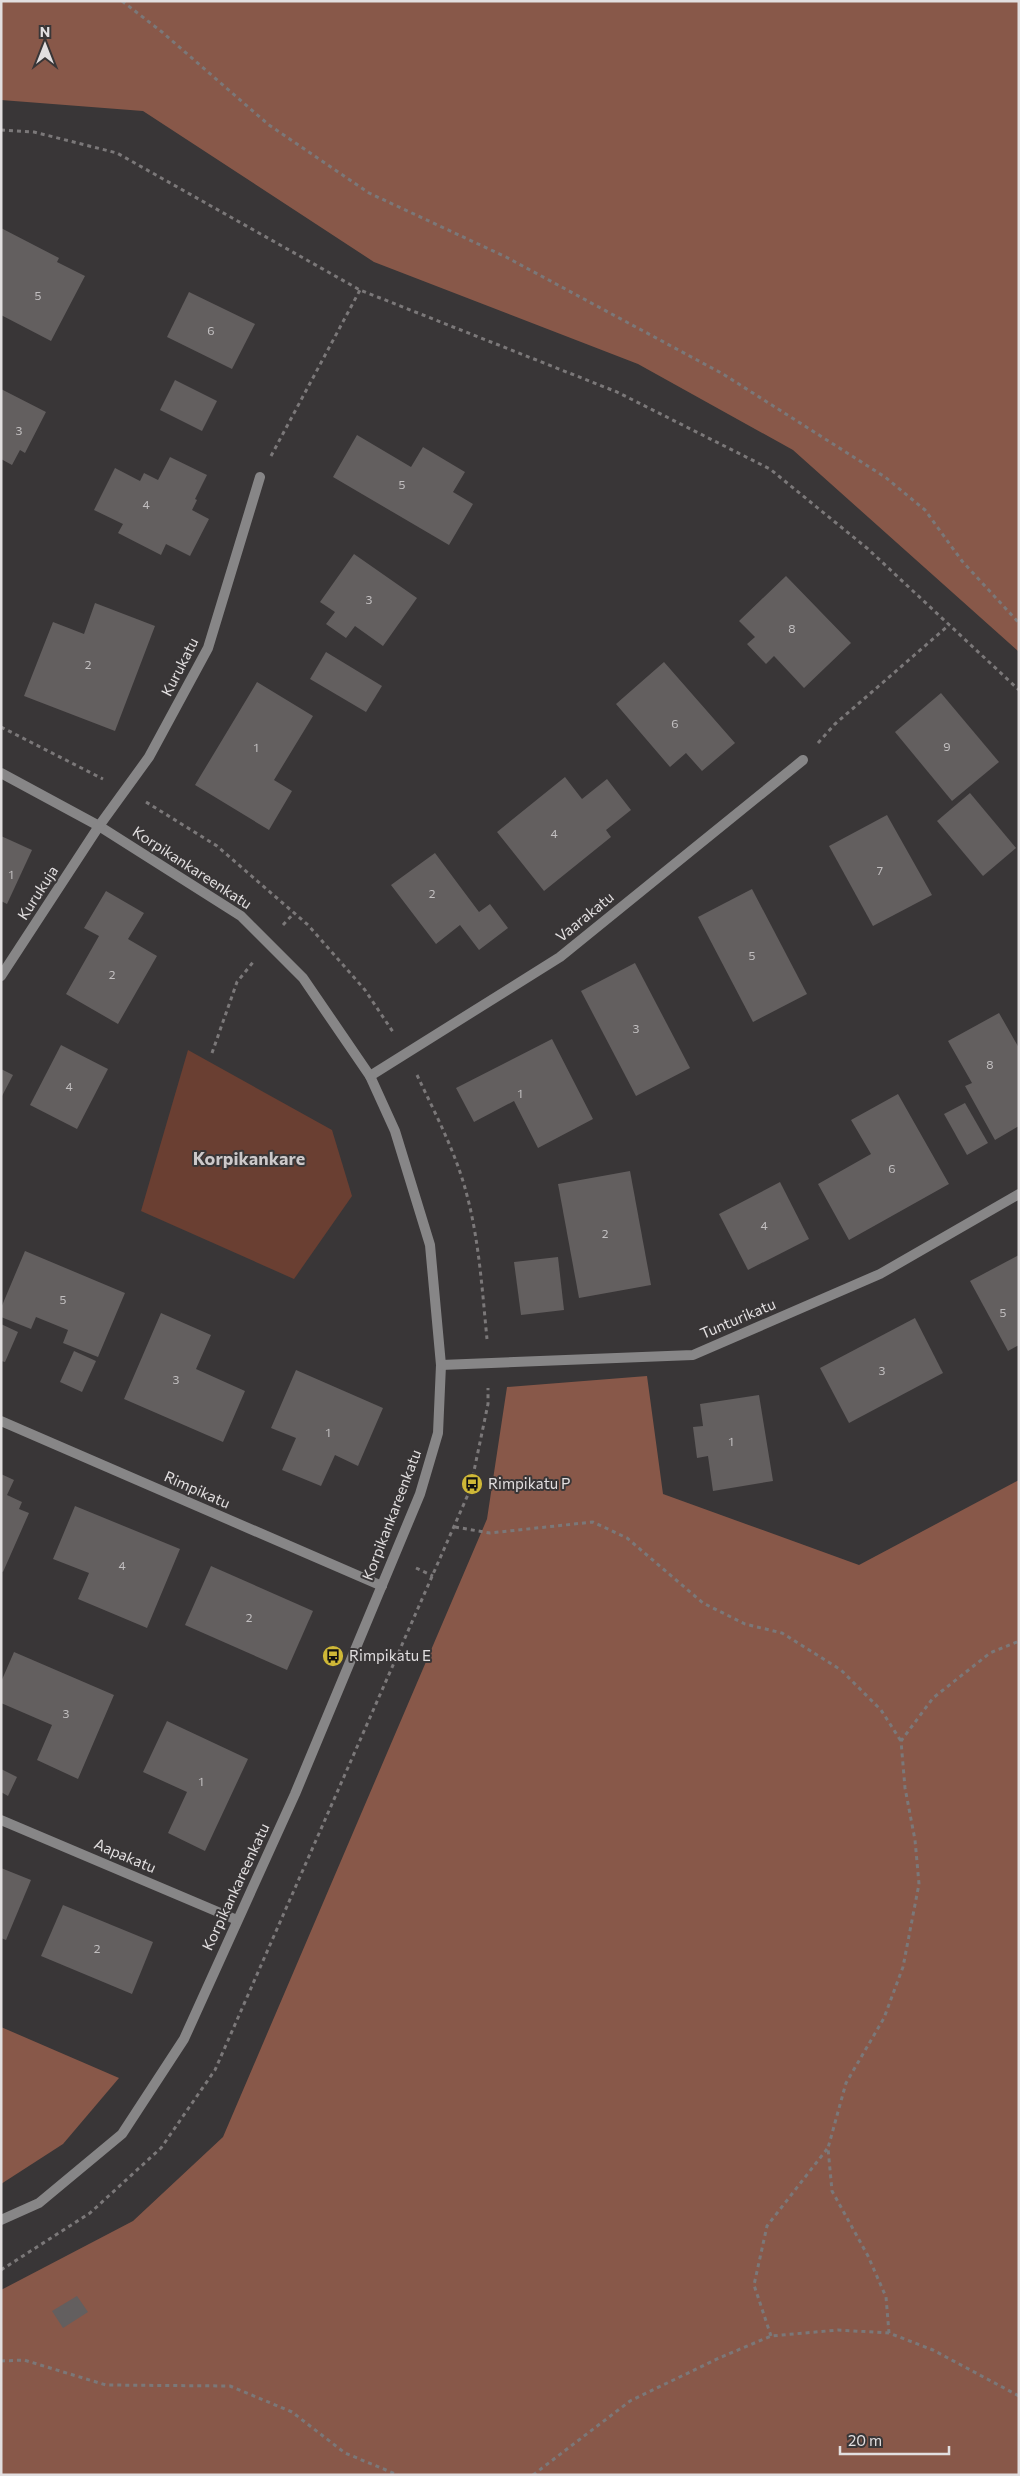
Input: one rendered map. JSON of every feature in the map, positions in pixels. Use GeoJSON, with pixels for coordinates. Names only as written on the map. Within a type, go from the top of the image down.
{"type":"FeatureCollection","features":[{"type":"Feature","properties":{"kind":"street","name":"Kurukatu"},"geometry":{"type":"LineString","coordinates":[[100,826],[149,757],[208,648],[260,477]]}},
{"type":"Feature","properties":{"kind":"street","name":"Vaarakatu"},"geometry":{"type":"LineString","coordinates":[[370,1076],[560,956],[803,760]]}},
{"type":"Feature","properties":{"kind":"street","name":"Korpikankareenkatu"},"geometry":{"type":"LineString","coordinates":[[1,773],[100,826],[241,916],[303,978],[370,1076],[395,1131],[430,1245],[441,1365],[438,1433],[420,1494],[295,1794],[184,2039],[122,2134],[39,2203],[1,2220]]}},
{"type":"Feature","properties":{"kind":"street","name":"Kurukuja"},"geometry":{"type":"LineString","coordinates":[[1,976],[100,826]]}},
{"type":"Feature","properties":{"kind":"street","name":"Tunturikatu"},"geometry":{"type":"LineString","coordinates":[[441,1365],[693,1355],[880,1274],[1019,1194]]}},
{"type":"Feature","properties":{"kind":"street","name":"Rimpikatu"},"geometry":{"type":"LineString","coordinates":[[1,1421],[382,1586]]}},
{"type":"Feature","properties":{"kind":"street","name":"Aapakatu"},"geometry":{"type":"LineString","coordinates":[[1,1820],[237,1920]]}},
{"type":"Feature","properties":{"kind":"path"},"geometry":{"type":"LineString","coordinates":[[122,1],[162,32],[269,125],[369,193],[506,257],[723,374],[885,477],[925,510],[962,561],[1019,623]]}},
{"type":"Feature","properties":{"kind":"path"},"geometry":{"type":"LineString","coordinates":[[1,130],[34,132],[117,153],[360,290],[617,392],[770,469],[868,548],[1019,690]]}},
{"type":"Feature","properties":{"kind":"path"},"geometry":{"type":"LineString","coordinates":[[260,477],[360,290]]}},
{"type":"Feature","properties":{"kind":"path"},"geometry":{"type":"LineString","coordinates":[[803,760],[835,724],[949,625]]}},
{"type":"Feature","properties":{"kind":"path"},"geometry":{"type":"LineString","coordinates":[[1,727],[126,790],[217,846],[308,925],[365,990],[407,1053],[450,1147],[465,1187],[479,1259],[489,1363],[488,1404],[472,1484],[455,1527],[215,2070],[161,2148],[90,2213],[1,2270]]}},
{"type":"Feature","properties":{"kind":"path"},"geometry":{"type":"LineString","coordinates":[[212,1053],[237,982],[294,913]]}},
{"type":"Feature","properties":{"kind":"path"},"geometry":{"type":"LineString","coordinates":[[248,953],[262,967]]}},
{"type":"Feature","properties":{"kind":"path"},"geometry":{"type":"LineString","coordinates":[[455,1527],[490,1533],[593,1522],[627,1538],[703,1603],[745,1624],[782,1633],[841,1670],[881,1710],[901,1742],[904,1788],[915,1840],[919,1884],[903,1967],[884,2018],[846,2083],[828,2148],[832,2191],[868,2256],[886,2298],[889,2333]]}},
{"type":"Feature","properties":{"kind":"path"},"geometry":{"type":"LineString","coordinates":[[901,1742],[933,1698],[990,1653],[1019,1642]]}},
{"type":"Feature","properties":{"kind":"path"},"geometry":{"type":"LineString","coordinates":[[771,2336],[754,2285],[767,2226],[828,2148]]}},
{"type":"Feature","properties":{"kind":"path"},"geometry":{"type":"LineString","coordinates":[[534,2475],[630,2401],[719,2358],[771,2336],[838,2330],[889,2333],[933,2350],[1019,2396]]}},
{"type":"Feature","properties":{"kind":"path"},"geometry":{"type":"LineString","coordinates":[[1,2361],[24,2360],[106,2385],[230,2386],[292,2412],[345,2453],[398,2475]]}},
{"type":"Feature","properties":{"kind":"shaded area"},"geometry":{"type":"Polygon","coordinates":[[[1,1],[1019,1],[1019,652],[793,450],[638,364],[374,262],[143,111],[1,100],[1,1]]]}},
{"type":"Feature","properties":{"kind":"shaded area"},"geometry":{"type":"Polygon","coordinates":[[[188,1050],[332,1130],[352,1196],[294,1279],[141,1211],[188,1050]]]}},
{"type":"Feature","properties":{"kind":"shaded area"},"geometry":{"type":"Polygon","coordinates":[[[647,1376],[663,1494],[859,1565],[1019,1480],[1019,2475],[1,2475],[1,2290],[133,2221],[223,2137],[487,1519],[507,1387],[647,1376]]]}},
{"type":"Feature","properties":{"kind":"shaded area"},"geometry":{"type":"Polygon","coordinates":[[[1,2027],[119,2078],[63,2144],[1,2184],[1,2027]]]}},
{"type":"Feature","properties":{"kind":"building"},"geometry":{"type":"Polygon","coordinates":[[[1,228],[59,258],[57,262],[85,276],[51,341],[1,315],[1,228]]]}},
{"type":"Feature","properties":{"kind":"building"},"geometry":{"type":"Polygon","coordinates":[[[189,292],[255,324],[232,369],[167,337],[189,292]]]}},
{"type":"Feature","properties":{"kind":"building"},"geometry":{"type":"Polygon","coordinates":[[[175,380],[217,401],[202,431],[160,410],[175,380]]]}},
{"type":"Feature","properties":{"kind":"building"},"geometry":{"type":"Polygon","coordinates":[[[1,389],[46,412],[25,453],[20,450],[12,465],[1,459],[1,389]]]}},
{"type":"Feature","properties":{"kind":"building"},"geometry":{"type":"Polygon","coordinates":[[[357,435],[411,467],[423,447],[465,472],[453,492],[473,504],[449,545],[333,477],[357,435]]]}},
{"type":"Feature","properties":{"kind":"building"},"geometry":{"type":"Polygon","coordinates":[[[170,457],[207,475],[195,499],[197,500],[192,510],[209,519],[190,556],[166,544],[161,555],[118,533],[123,524],[94,510],[115,468],[140,481],[144,473],[158,480],[170,457]]]}},
{"type":"Feature","properties":{"kind":"building"},"geometry":{"type":"Polygon","coordinates":[[[354,554],[417,598],[383,646],[355,626],[346,638],[326,624],[335,612],[320,602],[354,554]]]}},
{"type":"Feature","properties":{"kind":"building"},"geometry":{"type":"Polygon","coordinates":[[[786,576],[851,643],[804,688],[774,656],[766,664],[747,644],[755,637],[739,621],[786,576]]]}},
{"type":"Feature","properties":{"kind":"building"},"geometry":{"type":"Polygon","coordinates":[[[95,603],[155,626],[115,731],[24,696],[53,622],[84,634],[95,603]]]}},
{"type":"Feature","properties":{"kind":"building"},"geometry":{"type":"Polygon","coordinates":[[[326,652],[382,686],[366,712],[310,679],[326,652]]]}},
{"type":"Feature","properties":{"kind":"building"},"geometry":{"type":"Polygon","coordinates":[[[664,662],[735,743],[702,771],[686,753],[670,767],[616,704],[664,662]]]}},
{"type":"Feature","properties":{"kind":"building"},"geometry":{"type":"Polygon","coordinates":[[[257,682],[313,716],[274,780],[292,791],[269,830],[195,785],[257,682]]]}},
{"type":"Feature","properties":{"kind":"building"},"geometry":{"type":"Polygon","coordinates":[[[941,693],[999,762],[952,801],[895,732],[941,693]]]}},
{"type":"Feature","properties":{"kind":"building"},"geometry":{"type":"Polygon","coordinates":[[[565,777],[582,799],[607,779],[631,810],[606,830],[611,837],[544,891],[497,832],[565,777]]]}},
{"type":"Feature","properties":{"kind":"building"},"geometry":{"type":"Polygon","coordinates":[[[970,793],[1016,848],[983,876],[937,821],[970,793]]]}},
{"type":"Feature","properties":{"kind":"building"},"geometry":{"type":"Polygon","coordinates":[[[887,815],[932,895],[873,926],[829,846],[887,815]]]}},
{"type":"Feature","properties":{"kind":"building"},"geometry":{"type":"Polygon","coordinates":[[[1,836],[32,850],[7,904],[1,901],[1,836]]]}},
{"type":"Feature","properties":{"kind":"building"},"geometry":{"type":"Polygon","coordinates":[[[435,853],[479,912],[490,904],[508,928],[479,950],[460,925],[436,944],[391,885],[435,853]]]}},
{"type":"Feature","properties":{"kind":"building"},"geometry":{"type":"Polygon","coordinates":[[[752,889],[807,994],[753,1022],[698,917],[752,889]]]}},
{"type":"Feature","properties":{"kind":"building"},"geometry":{"type":"Polygon","coordinates":[[[106,891],[144,913],[128,939],[157,956],[118,1024],[66,994],[99,936],[84,928],[106,891]]]}},
{"type":"Feature","properties":{"kind":"building"},"geometry":{"type":"Polygon","coordinates":[[[635,963],[690,1068],[636,1096],[581,991],[635,963]]]}},
{"type":"Feature","properties":{"kind":"building"},"geometry":{"type":"Polygon","coordinates":[[[999,1013],[1019,1048],[1019,1126],[995,1140],[965,1086],[972,1083],[948,1041],[999,1013]]]}},
{"type":"Feature","properties":{"kind":"building"},"geometry":{"type":"Polygon","coordinates":[[[552,1039],[593,1119],[538,1148],[514,1101],[474,1122],[456,1088],[552,1039]]]}},
{"type":"Feature","properties":{"kind":"building"},"geometry":{"type":"Polygon","coordinates":[[[61,1045],[108,1069],[77,1129],[30,1105],[61,1045]]]}},
{"type":"Feature","properties":{"kind":"building"},"geometry":{"type":"Polygon","coordinates":[[[1,1069],[13,1075],[1,1098],[1,1069]]]}},
{"type":"Feature","properties":{"kind":"building"},"geometry":{"type":"Polygon","coordinates":[[[898,1094],[949,1184],[849,1240],[818,1184],[871,1154],[851,1120],[898,1094]]]}},
{"type":"Feature","properties":{"kind":"building"},"geometry":{"type":"Polygon","coordinates":[[[965,1103],[988,1143],[967,1155],[944,1114],[965,1103]]]}},
{"type":"Feature","properties":{"kind":"building"},"geometry":{"type":"Polygon","coordinates":[[[630,1171],[651,1285],[579,1298],[558,1184],[630,1171]]]}},
{"type":"Feature","properties":{"kind":"building"},"geometry":{"type":"Polygon","coordinates":[[[780,1182],[809,1239],[748,1270],[719,1214],[780,1182]]]}},
{"type":"Feature","properties":{"kind":"building"},"geometry":{"type":"Polygon","coordinates":[[[25,1251],[125,1293],[98,1357],[63,1343],[68,1330],[36,1317],[31,1329],[1,1317],[1,1308],[25,1251]]]}},
{"type":"Feature","properties":{"kind":"building"},"geometry":{"type":"Polygon","coordinates":[[[1019,1255],[1019,1345],[1008,1351],[970,1281],[1019,1255]]]}},
{"type":"Feature","properties":{"kind":"building"},"geometry":{"type":"Polygon","coordinates":[[[558,1257],[564,1310],[521,1315],[514,1262],[558,1257]]]}},
{"type":"Feature","properties":{"kind":"building"},"geometry":{"type":"Polygon","coordinates":[[[161,1313],[211,1335],[196,1369],[245,1391],[223,1442],[124,1399],[161,1313]]]}},
{"type":"Feature","properties":{"kind":"building"},"geometry":{"type":"Polygon","coordinates":[[[915,1318],[943,1373],[849,1423],[820,1368],[915,1318]]]}},
{"type":"Feature","properties":{"kind":"building"},"geometry":{"type":"Polygon","coordinates":[[[1,1324],[18,1332],[5,1362],[1,1361],[1,1324]]]}},
{"type":"Feature","properties":{"kind":"building"},"geometry":{"type":"Polygon","coordinates":[[[74,1351],[96,1361],[82,1392],[60,1382],[74,1351]]]}},
{"type":"Feature","properties":{"kind":"building"},"geometry":{"type":"Polygon","coordinates":[[[296,1370],[383,1408],[358,1466],[335,1455],[321,1486],[282,1470],[296,1438],[271,1428],[296,1370]]]}},
{"type":"Feature","properties":{"kind":"building"},"geometry":{"type":"Polygon","coordinates":[[[759,1395],[773,1481],[713,1491],[708,1456],[697,1458],[693,1427],[703,1426],[700,1404],[759,1395]]]}},
{"type":"Feature","properties":{"kind":"building"},"geometry":{"type":"Polygon","coordinates":[[[1,1474],[14,1480],[7,1495],[22,1502],[19,1509],[29,1513],[3,1572],[1,1571],[1,1474]]]}},
{"type":"Feature","properties":{"kind":"building"},"geometry":{"type":"Polygon","coordinates":[[[75,1506],[180,1549],[147,1628],[78,1599],[89,1573],[53,1559],[75,1506]]]}},
{"type":"Feature","properties":{"kind":"building"},"geometry":{"type":"Polygon","coordinates":[[[211,1566],[313,1611],[287,1670],[185,1625],[211,1566]]]}},
{"type":"Feature","properties":{"kind":"building"},"geometry":{"type":"Polygon","coordinates":[[[14,1652],[114,1695],[78,1779],[37,1760],[52,1725],[1,1703],[1,1682],[14,1652]]]}},
{"type":"Feature","properties":{"kind":"building"},"geometry":{"type":"Polygon","coordinates":[[[167,1721],[248,1759],[205,1851],[168,1833],[187,1792],[143,1772],[167,1721]]]}},
{"type":"Feature","properties":{"kind":"building"},"geometry":{"type":"Polygon","coordinates":[[[1,1769],[17,1777],[8,1796],[1,1792],[1,1769]]]}},
{"type":"Feature","properties":{"kind":"building"},"geometry":{"type":"Polygon","coordinates":[[[1,1868],[31,1880],[6,1940],[1,1938],[1,1868]]]}},
{"type":"Feature","properties":{"kind":"building"},"geometry":{"type":"Polygon","coordinates":[[[63,1905],[153,1942],[132,1994],[41,1956],[63,1905]]]}},
{"type":"Feature","properties":{"kind":"building"},"geometry":{"type":"Polygon","coordinates":[[[77,2296],[88,2312],[63,2328],[52,2311],[77,2296]]]}},
{"type":"Feature","properties":{"kind":"place","name":"Rimpikatu P"},"geometry":{"type":"Point","coordinates":[472,1484]}},
{"type":"Feature","properties":{"kind":"place","name":"Rimpikatu E"},"geometry":{"type":"Point","coordinates":[333,1656]}},
{"type":"Feature","properties":{"kind":"district","name":"Korpikankare"},"geometry":{"type":"Point","coordinates":[249,1159]}}]}
